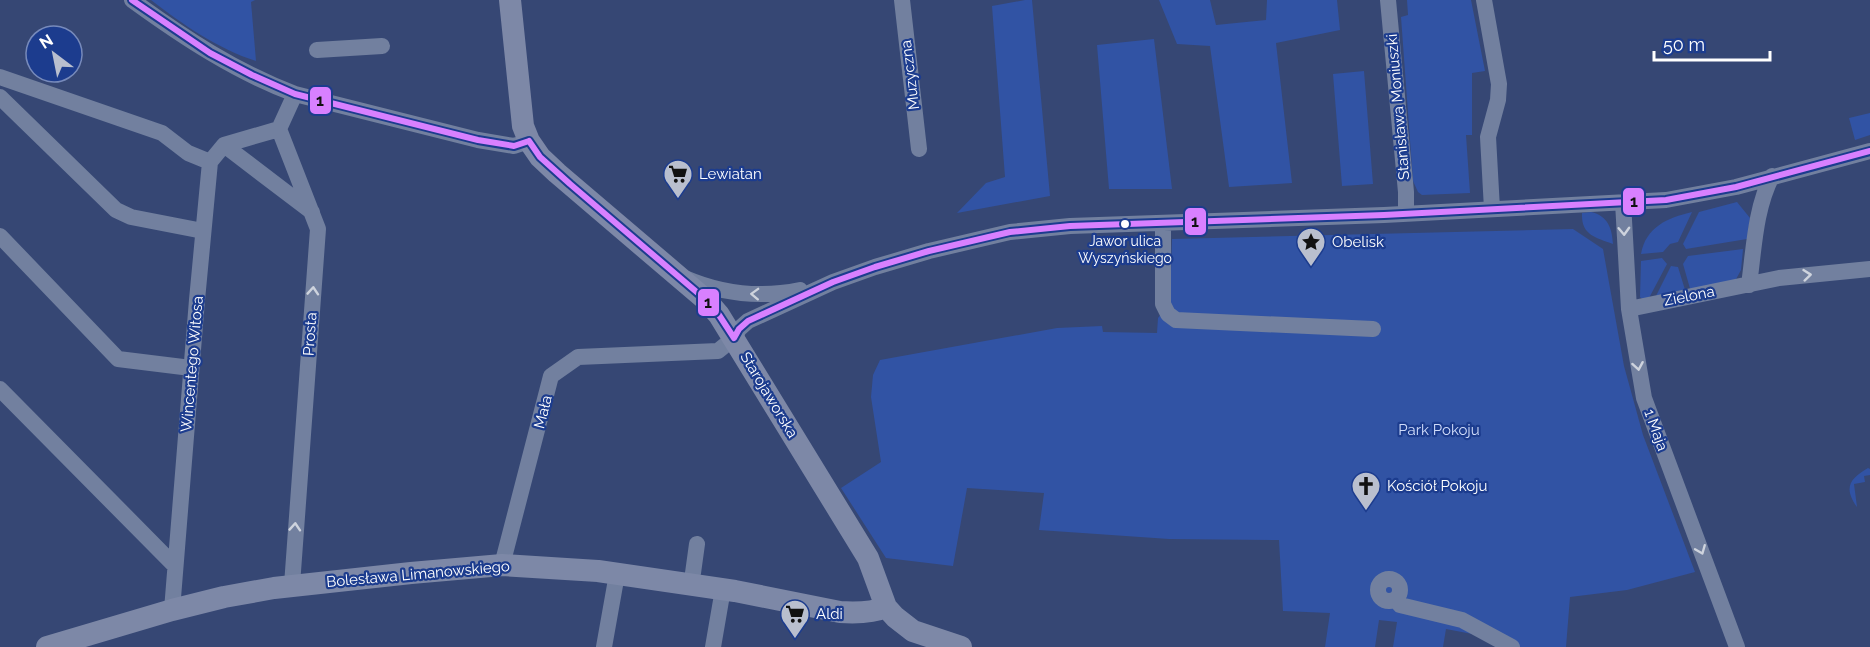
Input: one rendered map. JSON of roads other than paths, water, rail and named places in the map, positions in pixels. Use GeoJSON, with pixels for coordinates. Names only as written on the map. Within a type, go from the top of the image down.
{"type":"FeatureCollection","features":[{"type":"Feature","properties":{"kind":"main road"},"geometry":{"type":"LineString","coordinates":[[510,0],[521,112],[528,141]]}},
{"type":"Feature","properties":{"kind":"main road","name":"Starojaworska"},"geometry":{"type":"LineString","coordinates":[[528,141],[540,157],[706,300],[719,315],[868,558],[886,607]]}},
{"type":"Feature","properties":{"kind":"main road","name":"Bolesława Limanowskiego"},"geometry":{"type":"LineString","coordinates":[[47,647],[224,597],[291,585],[502,565],[617,574],[723,589],[840,612],[856,613],[886,607]]}},
{"type":"Feature","properties":{"kind":"main road"},"geometry":{"type":"LineString","coordinates":[[886,607],[914,631],[961,647]]}},
{"type":"Feature","properties":{"kind":"street"},"geometry":{"type":"LineString","coordinates":[[132,0],[212,54],[275,87],[478,140],[514,146],[528,141]]}},
{"type":"Feature","properties":{"kind":"street","name":"Muzyczna"},"geometry":{"type":"LineString","coordinates":[[902,0],[919,149]]}},
{"type":"Feature","properties":{"kind":"street","name":"Stanisława Moniuszki"},"geometry":{"type":"LineString","coordinates":[[1388,0],[1406,192],[1406,214]]}},
{"type":"Feature","properties":{"kind":"street"},"geometry":{"type":"LineString","coordinates":[[1484,0],[1499,84],[1498,100],[1488,137],[1492,209]]}},
{"type":"Feature","properties":{"kind":"street"},"geometry":{"type":"LineString","coordinates":[[316,50],[382,46]]}},
{"type":"Feature","properties":{"kind":"street"},"geometry":{"type":"LineString","coordinates":[[0,77],[162,133],[188,153],[210,162],[224,145],[279,129],[295,94]]}},
{"type":"Feature","properties":{"kind":"street"},"geometry":{"type":"LineString","coordinates":[[0,97],[116,210],[131,217],[203,231]]}},
{"type":"Feature","properties":{"kind":"street","name":"Prosta"},"geometry":{"type":"LineString","coordinates":[[279,129],[318,229],[291,585]]}},
{"type":"Feature","properties":{"kind":"street"},"geometry":{"type":"LineString","coordinates":[[224,145],[313,212]]}},
{"type":"Feature","properties":{"kind":"street"},"geometry":{"type":"LineString","coordinates":[[675,273],[718,289],[755,295],[781,294],[833,282],[910,256],[1010,232],[1070,226],[1406,214],[1696,196],[1870,151]]}},
{"type":"Feature","properties":{"kind":"street","name":"Wincentego Witosa"},"geometry":{"type":"LineString","coordinates":[[172,610],[210,162]]}},
{"type":"Feature","properties":{"kind":"street"},"geometry":{"type":"LineString","coordinates":[[1749,285],[1764,192],[1772,176]]}},
{"type":"Feature","properties":{"kind":"street","name":"1 Maja"},"geometry":{"type":"LineString","coordinates":[[1623,202],[1629,309],[1647,407],[1737,647]]}},
{"type":"Feature","properties":{"kind":"street"},"geometry":{"type":"LineString","coordinates":[[1163,223],[1163,304],[1168,314],[1176,320],[1373,328]]}},
{"type":"Feature","properties":{"kind":"street"},"geometry":{"type":"LineString","coordinates":[[0,236],[118,359],[191,368]]}},
{"type":"Feature","properties":{"kind":"street","name":"Zielona"},"geometry":{"type":"LineString","coordinates":[[1629,309],[1779,278],[1870,269]]}},
{"type":"Feature","properties":{"kind":"street","name":"Mała"},"geometry":{"type":"LineString","coordinates":[[502,565],[551,376],[578,357],[718,351],[734,338],[739,329],[748,321],[833,282]]}},
{"type":"Feature","properties":{"kind":"street"},"geometry":{"type":"LineString","coordinates":[[0,389],[175,566]]}},
{"type":"Feature","properties":{"kind":"street"},"geometry":{"type":"LineString","coordinates":[[693,573],[698,544]]}},
{"type":"Feature","properties":{"kind":"street"},"geometry":{"type":"LineString","coordinates":[[604,647],[617,574]]}},
{"type":"Feature","properties":{"kind":"street"},"geometry":{"type":"LineString","coordinates":[[713,647],[723,589]]}},
{"type":"Feature","properties":{"kind":"street"},"geometry":{"type":"LineString","coordinates":[[1396,599],[1400,605],[1462,620],[1512,647]]}},
{"type":"Feature","properties":{"kind":"place","name":"Lewiatan"},"geometry":{"type":"Point","coordinates":[678,200]}},
{"type":"Feature","properties":{"kind":"place","name":"Jawor ulica Wyszyńskiego"},"geometry":{"type":"Point","coordinates":[1125,224]}},
{"type":"Feature","properties":{"kind":"place","name":"Obelisk"},"geometry":{"type":"Point","coordinates":[1311,268]}},
{"type":"Feature","properties":{"kind":"place","name":"Kościół Pokoju"},"geometry":{"type":"Point","coordinates":[1366,512]}},
{"type":"Feature","properties":{"kind":"place","name":"Aldi"},"geometry":{"type":"Point","coordinates":[795,640]}},
{"type":"Feature","properties":{"kind":"park label","name":"Park Pokoju"},"geometry":{"type":"Point","coordinates":[1439,430]}}]}
